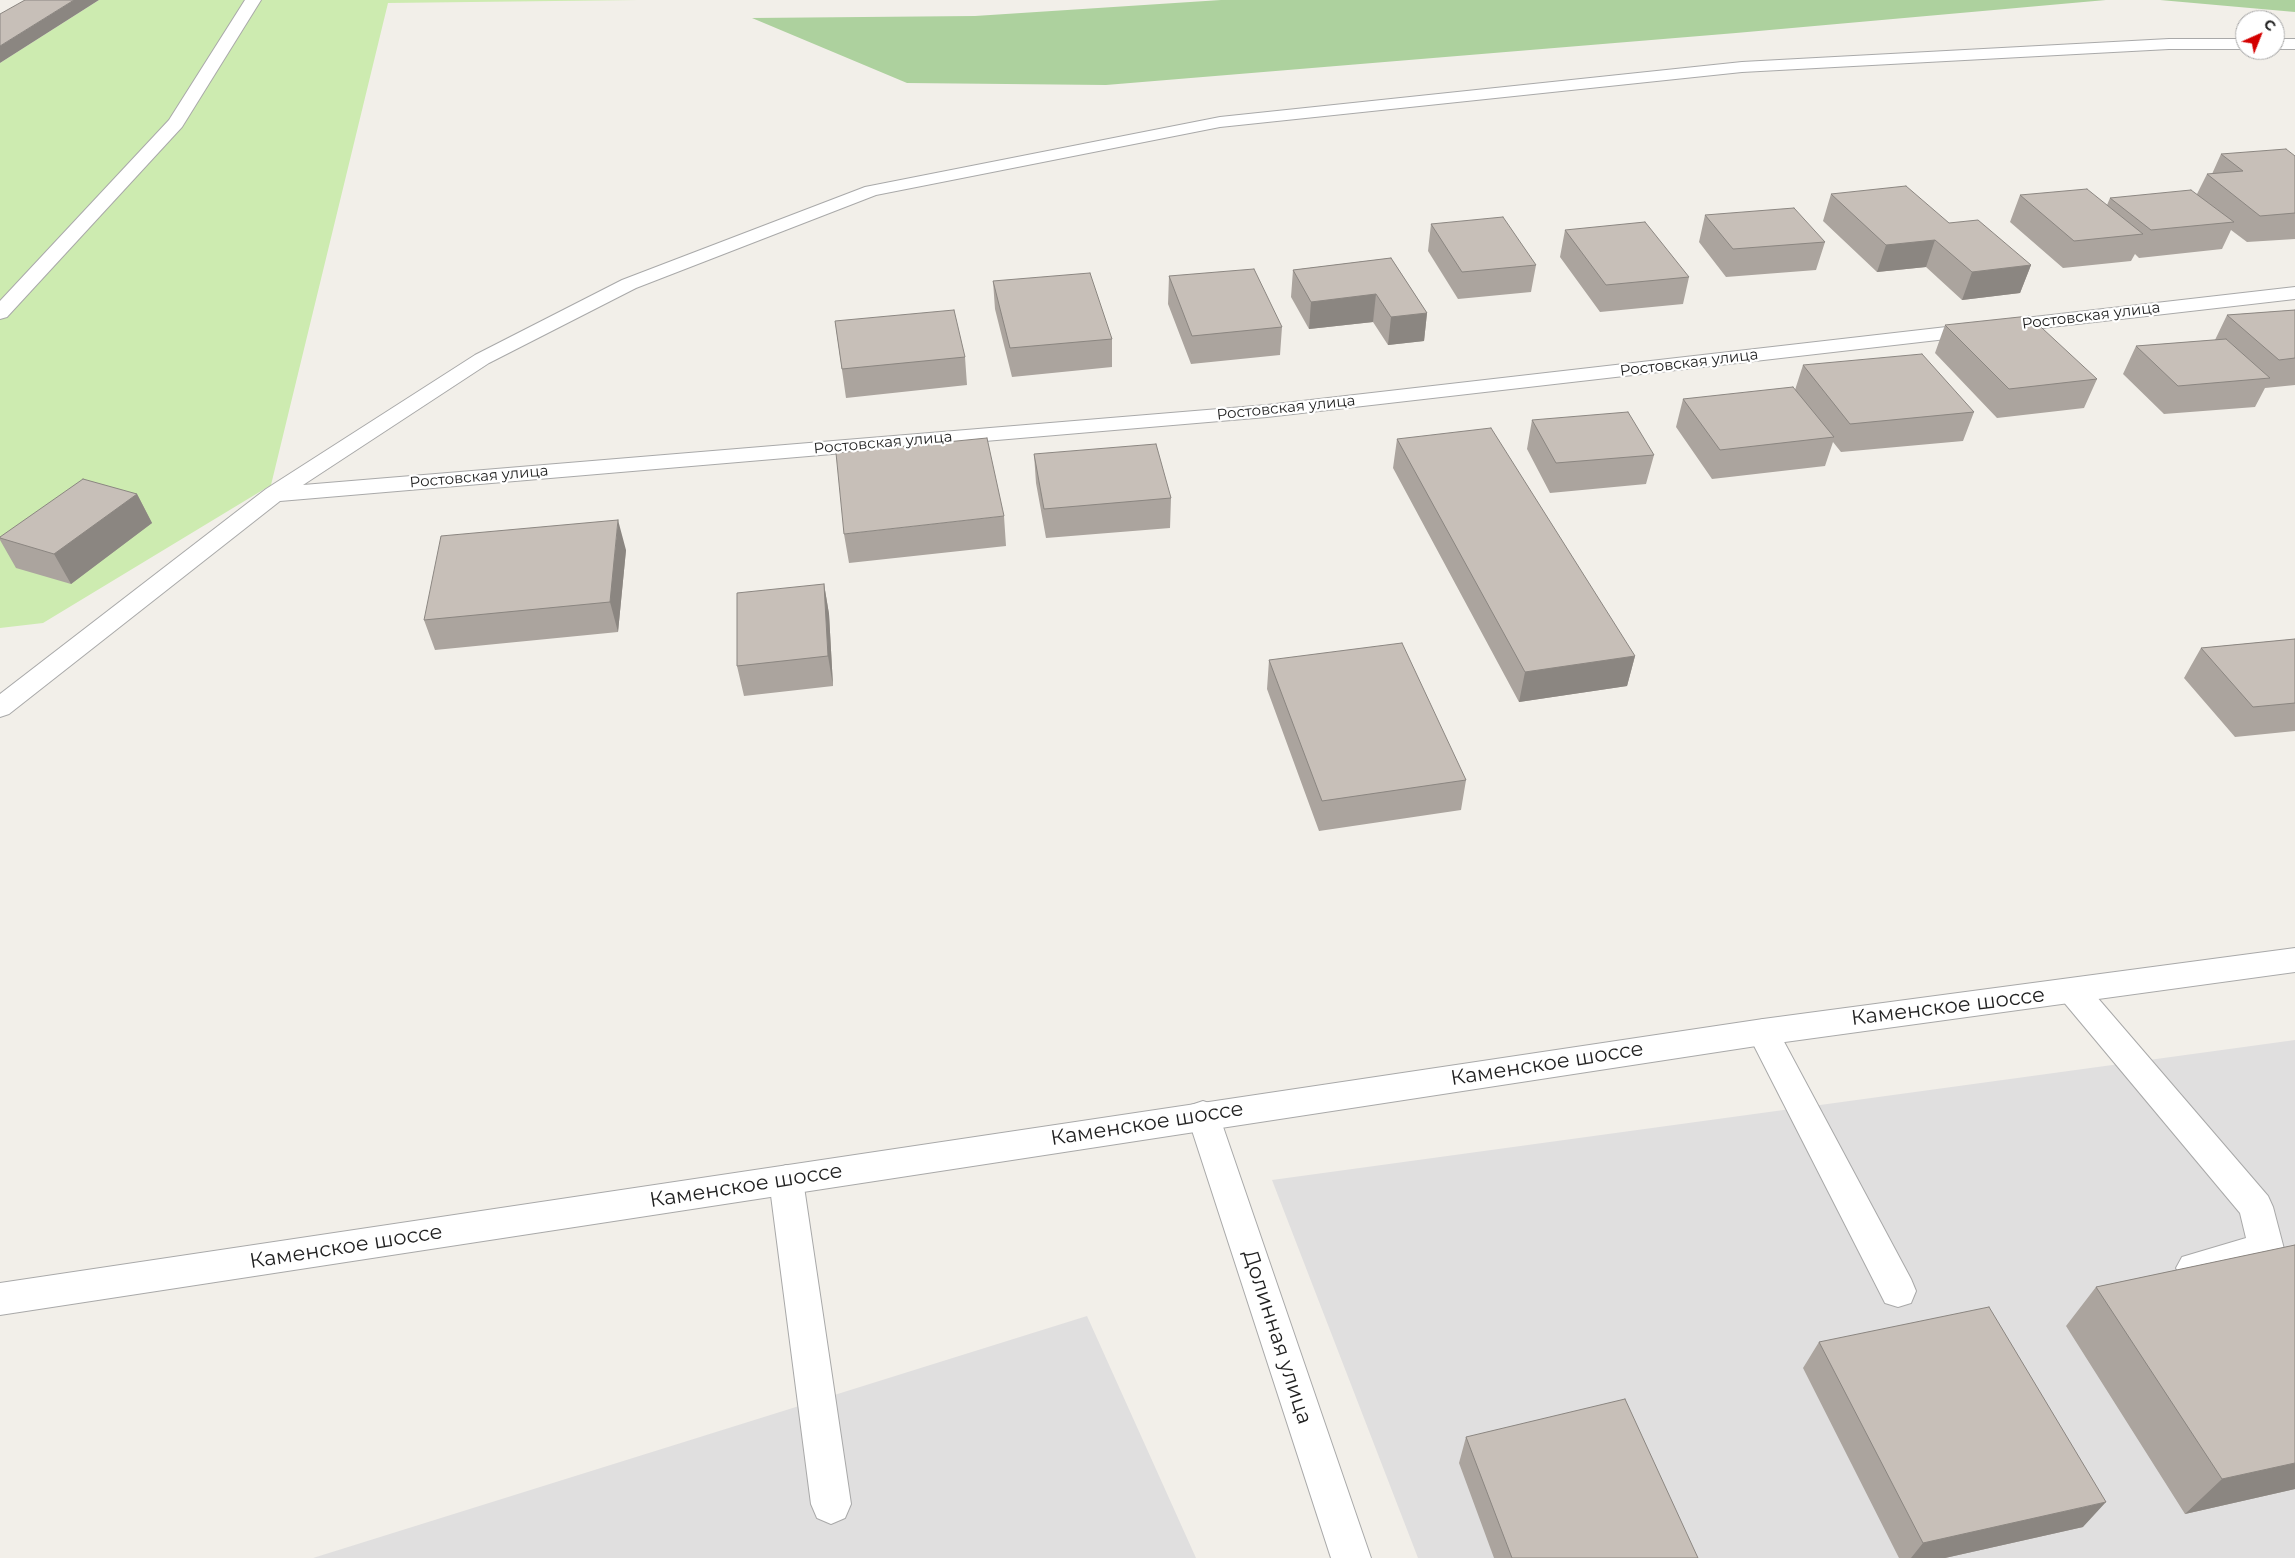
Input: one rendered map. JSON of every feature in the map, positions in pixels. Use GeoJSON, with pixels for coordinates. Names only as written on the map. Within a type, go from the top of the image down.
{"type":"FeatureCollection","features":[{"type":"Feature","properties":{"kind":"street"},"geometry":{"type":"LineString","coordinates":[[0,313],[176,124],[253,0]]}},
{"type":"Feature","properties":{"kind":"street"},"geometry":{"type":"LineString","coordinates":[[0,708],[274,494],[482,358],[628,284],[871,191],[1220,122],[1742,67],[2169,44],[2235,44]]}},
{"type":"Feature","properties":{"kind":"street","name":"Ростовская улица"},"geometry":{"type":"LineString","coordinates":[[274,494],[1266,411],[2295,293]]}},
{"type":"Feature","properties":{"kind":"street","name":"Каменское шоссе"},"geometry":{"type":"LineString","coordinates":[[0,1299],[1203,1115],[1764,1032],[2295,960]]}},
{"type":"Feature","properties":{"kind":"street"},"geometry":{"type":"LineString","coordinates":[[2073,991],[2256,1207],[2266,1249],[2166,1276]]}},
{"type":"Feature","properties":{"kind":"street"},"geometry":{"type":"LineString","coordinates":[[1764,1032],[1898,1291]]}},
{"type":"Feature","properties":{"kind":"street","name":"Долинная улица"},"geometry":{"type":"LineString","coordinates":[[1203,1115],[1351,1558]]}},
{"type":"Feature","properties":{"kind":"street"},"geometry":{"type":"LineString","coordinates":[[786,1180],[831,1504]]}},
{"type":"Feature","properties":{"kind":"shaded area"},"geometry":{"type":"Polygon","coordinates":[[[2295,1040],[2295,1558],[1418,1558],[1272,1180],[2295,1040]]]}},
{"type":"Feature","properties":{"kind":"shaded area"},"geometry":{"type":"Polygon","coordinates":[[[1087,1316],[1196,1558],[313,1558],[1087,1316]]]}},
{"type":"Feature","properties":{"kind":"green space"},"geometry":{"type":"Polygon","coordinates":[[[99,0],[638,0],[388,3],[271,485],[43,623],[0,628],[0,63],[99,0]]]}},
{"type":"Feature","properties":{"kind":"green space"},"geometry":{"type":"Polygon","coordinates":[[[1221,0],[2106,0],[1736,33],[1106,85],[907,83],[752,18],[975,16],[1221,0]]]}},
{"type":"Feature","properties":{"kind":"green space"},"geometry":{"type":"Polygon","coordinates":[[[2160,0],[2295,0],[2295,12],[2160,0]]]}},
{"type":"Feature","properties":{"kind":"building"},"geometry":{"type":"Polygon","coordinates":[[[25,0],[74,0],[0,46],[0,14],[25,0]]]}},
{"type":"Feature","properties":{"kind":"building"},"geometry":{"type":"Polygon","coordinates":[[[2286,149],[2295,156],[2295,213],[2260,216],[2207,174],[2243,171],[2221,154],[2286,149]]]}},
{"type":"Feature","properties":{"kind":"building"},"geometry":{"type":"Polygon","coordinates":[[[1906,186],[1949,223],[1978,220],[2031,265],[1972,272],[1935,240],[1886,245],[1831,194],[1906,186]]]}},
{"type":"Feature","properties":{"kind":"building"},"geometry":{"type":"Polygon","coordinates":[[[2087,189],[2143,234],[2074,241],[2020,195],[2087,189]]]}},
{"type":"Feature","properties":{"kind":"building"},"geometry":{"type":"Polygon","coordinates":[[[2191,190],[2234,222],[2151,230],[2110,198],[2191,190]]]}},
{"type":"Feature","properties":{"kind":"building"},"geometry":{"type":"Polygon","coordinates":[[[1794,208],[1825,242],[1733,249],[1705,215],[1794,208]]]}},
{"type":"Feature","properties":{"kind":"building"},"geometry":{"type":"Polygon","coordinates":[[[1503,217],[1536,265],[1462,272],[1431,224],[1503,217]]]}},
{"type":"Feature","properties":{"kind":"building"},"geometry":{"type":"Polygon","coordinates":[[[1645,222],[1689,277],[1606,285],[1565,230],[1645,222]]]}},
{"type":"Feature","properties":{"kind":"building"},"geometry":{"type":"Polygon","coordinates":[[[1391,258],[1427,313],[1391,317],[1376,294],[1311,302],[1293,270],[1391,258]]]}},
{"type":"Feature","properties":{"kind":"building"},"geometry":{"type":"Polygon","coordinates":[[[1254,269],[1282,327],[1192,336],[1169,276],[1254,269]]]}},
{"type":"Feature","properties":{"kind":"building"},"geometry":{"type":"Polygon","coordinates":[[[1090,273],[1112,339],[1010,348],[993,281],[1090,273]]]}},
{"type":"Feature","properties":{"kind":"building"},"geometry":{"type":"Polygon","coordinates":[[[954,310],[965,357],[842,369],[835,321],[954,310]]]}},
{"type":"Feature","properties":{"kind":"building"},"geometry":{"type":"Polygon","coordinates":[[[2295,310],[2295,358],[2279,360],[2227,315],[2295,310]]]}},
{"type":"Feature","properties":{"kind":"building"},"geometry":{"type":"Polygon","coordinates":[[[2029,316],[2097,379],[2009,389],[1945,325],[2029,316]]]}},
{"type":"Feature","properties":{"kind":"building"},"geometry":{"type":"Polygon","coordinates":[[[2226,339],[2270,378],[2178,386],[2136,346],[2226,339]]]}},
{"type":"Feature","properties":{"kind":"building"},"geometry":{"type":"Polygon","coordinates":[[[1922,354],[1974,412],[1850,424],[1803,365],[1922,354]]]}},
{"type":"Feature","properties":{"kind":"building"},"geometry":{"type":"Polygon","coordinates":[[[1793,387],[1834,437],[1720,450],[1683,399],[1793,387]]]}},
{"type":"Feature","properties":{"kind":"building"},"geometry":{"type":"Polygon","coordinates":[[[1628,412],[1654,455],[1556,463],[1532,420],[1628,412]]]}},
{"type":"Feature","properties":{"kind":"building"},"geometry":{"type":"Polygon","coordinates":[[[1491,428],[1635,656],[1525,672],[1397,439],[1491,428]]]}},
{"type":"Feature","properties":{"kind":"building"},"geometry":{"type":"Polygon","coordinates":[[[987,438],[1004,516],[844,534],[836,453],[987,438]]]}},
{"type":"Feature","properties":{"kind":"building"},"geometry":{"type":"Polygon","coordinates":[[[1156,444],[1171,498],[1044,509],[1034,454],[1156,444]]]}},
{"type":"Feature","properties":{"kind":"building"},"geometry":{"type":"Polygon","coordinates":[[[83,479],[137,494],[54,554],[0,538],[0,537],[83,479]]]}},
{"type":"Feature","properties":{"kind":"building"},"geometry":{"type":"Polygon","coordinates":[[[618,520],[610,602],[424,620],[441,536],[618,520]]]}},
{"type":"Feature","properties":{"kind":"building"},"geometry":{"type":"Polygon","coordinates":[[[824,584],[828,656],[737,666],[737,593],[824,584]]]}},
{"type":"Feature","properties":{"kind":"building"},"geometry":{"type":"Polygon","coordinates":[[[2295,639],[2295,703],[2253,707],[2201,648],[2295,639]]]}},
{"type":"Feature","properties":{"kind":"building"},"geometry":{"type":"Polygon","coordinates":[[[1402,643],[1466,780],[1322,801],[1269,660],[1402,643]]]}},
{"type":"Feature","properties":{"kind":"building"},"geometry":{"type":"Polygon","coordinates":[[[2295,1245],[2295,1463],[2222,1479],[2096,1287],[2295,1245]]]}},
{"type":"Feature","properties":{"kind":"building"},"geometry":{"type":"Polygon","coordinates":[[[1989,1307],[2106,1502],[1923,1543],[1819,1342],[1989,1307]]]}},
{"type":"Feature","properties":{"kind":"building"},"geometry":{"type":"Polygon","coordinates":[[[1625,1399],[1698,1558],[1512,1558],[1466,1437],[1625,1399]]]}}]}
